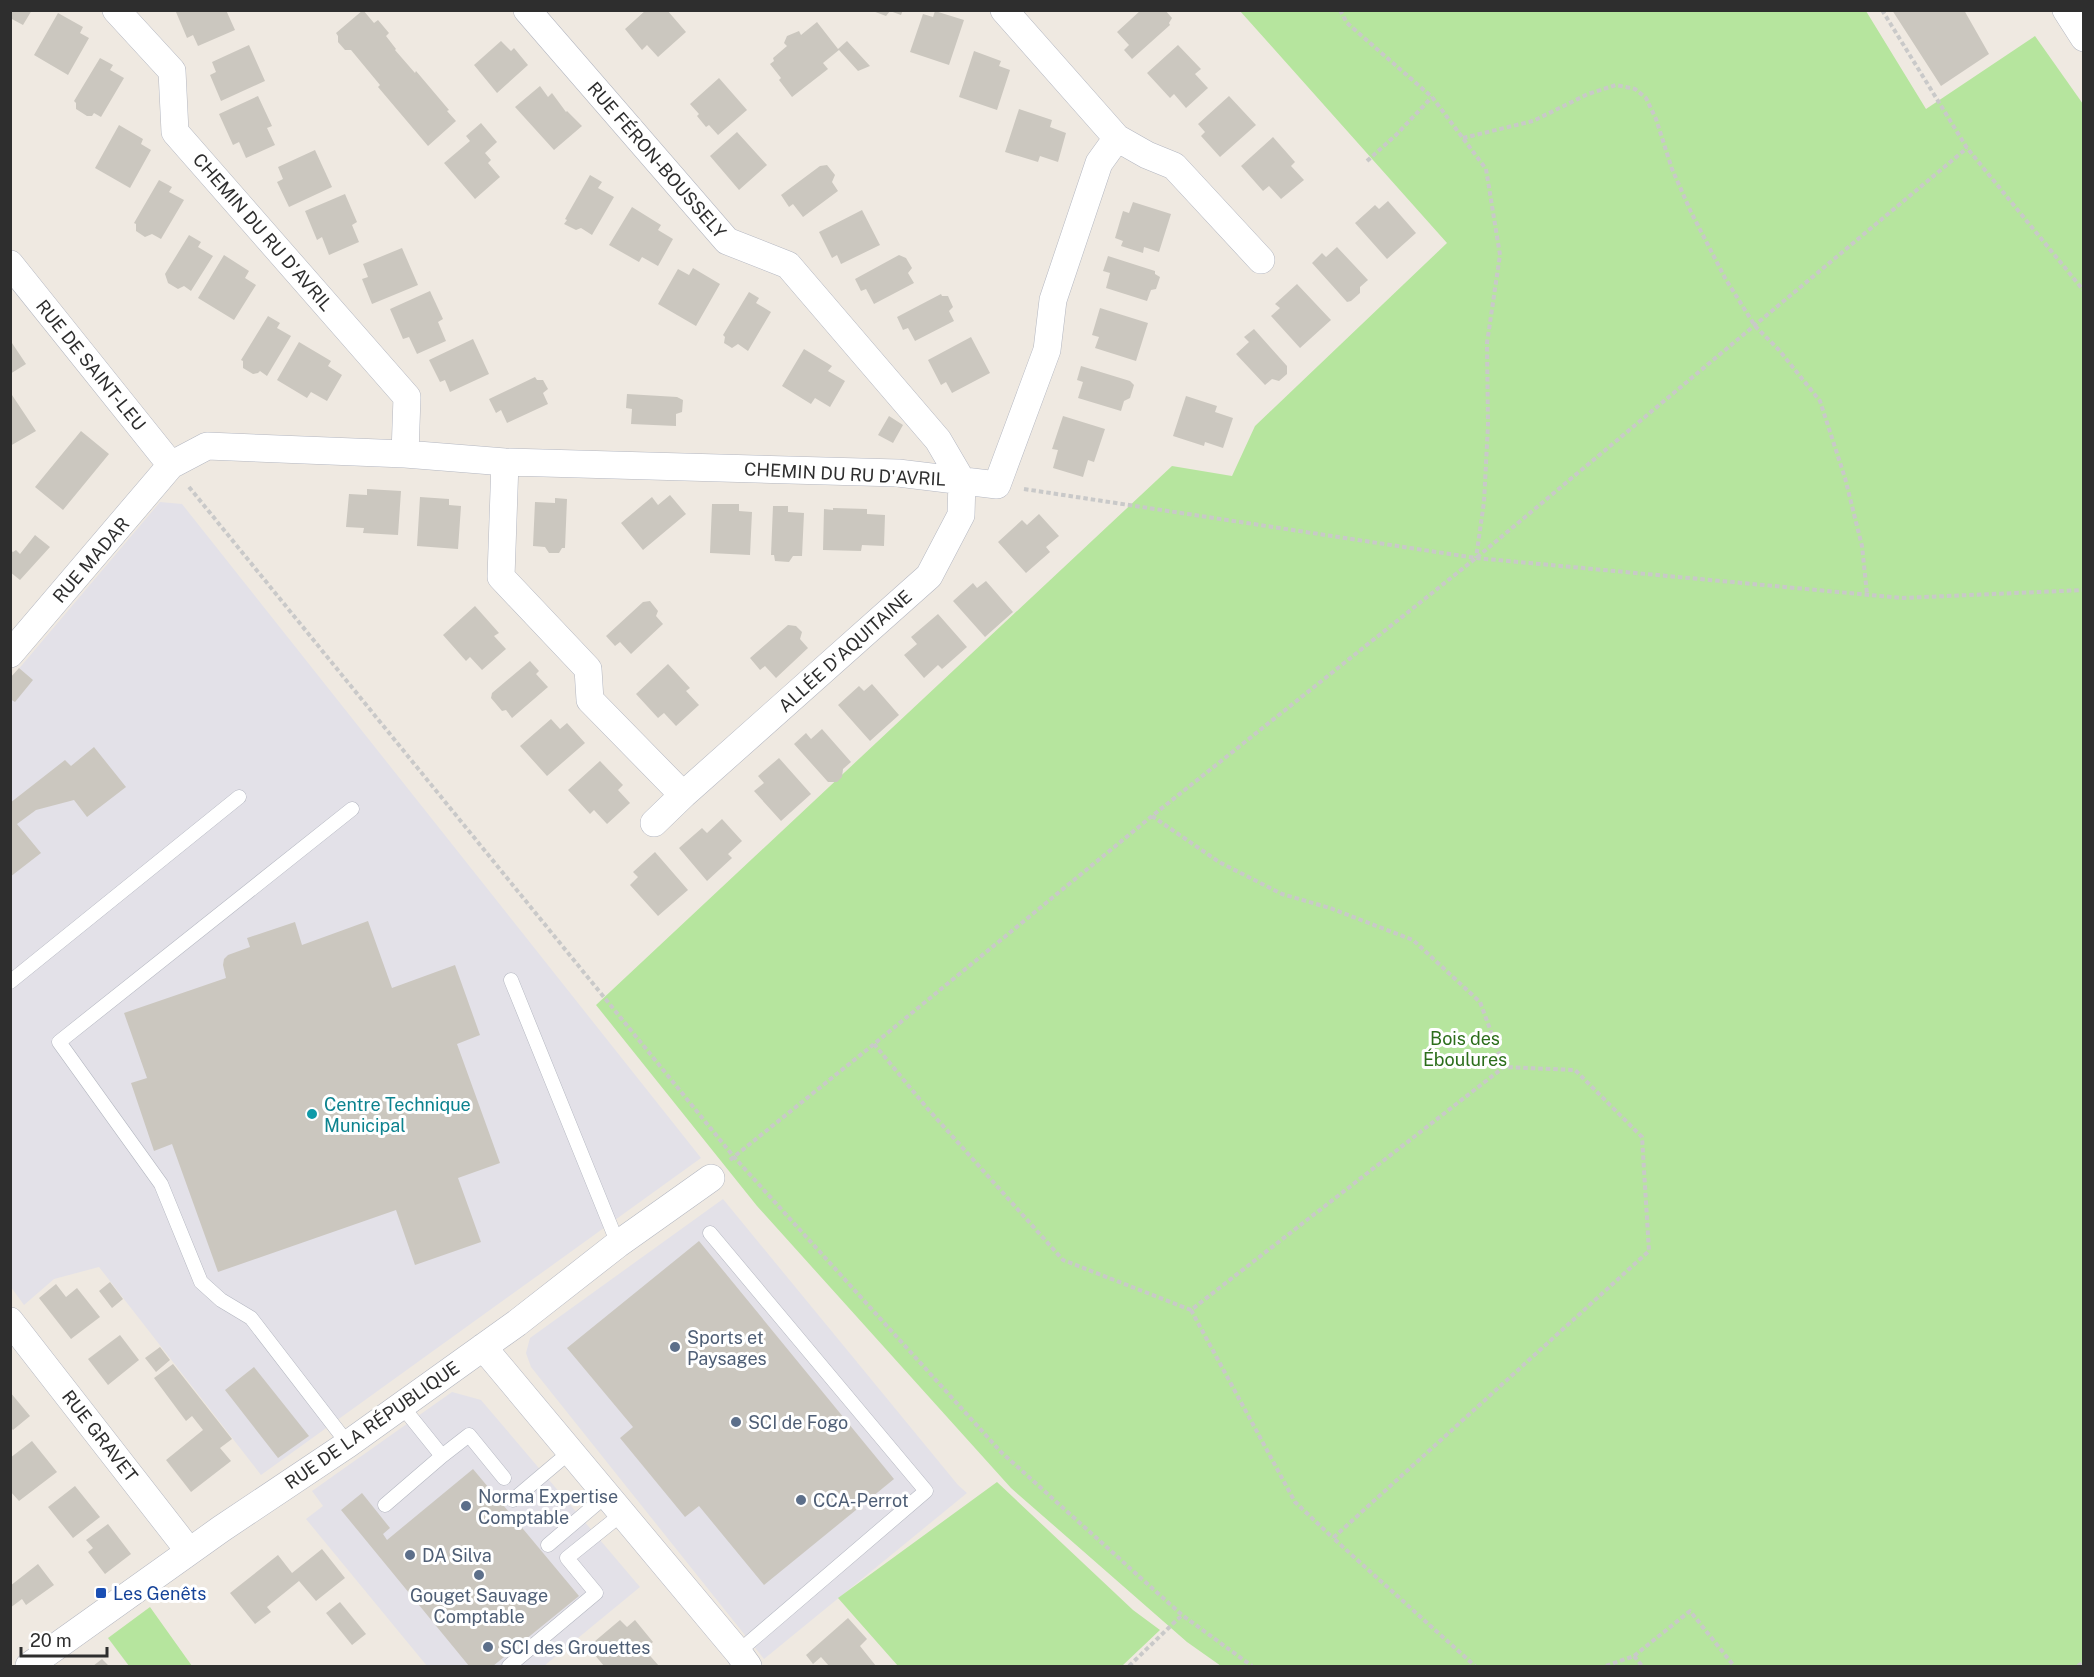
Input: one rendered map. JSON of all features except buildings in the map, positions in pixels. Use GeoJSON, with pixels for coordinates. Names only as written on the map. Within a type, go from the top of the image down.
{"type":"FeatureCollection","features":[{"type":"Feature","properties":{"kind":"street","name":"CHEMIN DU RU D'AVRIL"},"geometry":{"type":"LineString","coordinates":[[116,10],[172,71],[175,132],[407,397],[405,454]]}},
{"type":"Feature","properties":{"kind":"street","name":"RUE FÉRON-BOUSSELY"},"geometry":{"type":"LineString","coordinates":[[527,10],[727,241],[788,266],[938,440],[962,481]]}},
{"type":"Feature","properties":{"kind":"street"},"geometry":{"type":"LineString","coordinates":[[1004,10],[1117,138],[1147,155],[1174,166],[1261,260]]}},
{"type":"Feature","properties":{"kind":"street"},"geometry":{"type":"LineString","coordinates":[[2066,10],[2084,38]]}},
{"type":"Feature","properties":{"kind":"street"},"geometry":{"type":"LineString","coordinates":[[997,485],[1047,350],[1053,300],[1099,163],[1117,138]]}},
{"type":"Feature","properties":{"kind":"street","name":"RUE DE SAINT-LEU"},"geometry":{"type":"LineString","coordinates":[[10,264],[171,465]]}},
{"type":"Feature","properties":{"kind":"street","name":"CHEMIN DU RU D'AVRIL"},"geometry":{"type":"LineString","coordinates":[[171,465],[207,447],[405,454],[505,462],[898,473],[997,485]]}},
{"type":"Feature","properties":{"kind":"street"},"geometry":{"type":"LineString","coordinates":[[505,462],[501,577],[588,669],[590,700],[683,795]]}},
{"type":"Feature","properties":{"kind":"street","name":"RUE MADAR"},"geometry":{"type":"LineString","coordinates":[[10,654],[171,465]]}},
{"type":"Feature","properties":{"kind":"street","name":"ALLÉE D'AQUITAINE"},"geometry":{"type":"LineString","coordinates":[[654,823],[929,576],[961,515],[962,481]]}},
{"type":"Feature","properties":{"kind":"street","name":"RUE DE LA RÉPUBLIQUE"},"geometry":{"type":"LineString","coordinates":[[29,1666],[189,1551],[348,1444],[711,1178]]}},
{"type":"Feature","properties":{"kind":"street","name":"RUE GRAVET"},"geometry":{"type":"LineString","coordinates":[[10,1321],[189,1551]]}},
{"type":"Feature","properties":{"kind":"street"},"geometry":{"type":"LineString","coordinates":[[483,1347],[743,1659]]}},
{"type":"Feature","properties":{"kind":"lane"},"geometry":{"type":"LineString","coordinates":[[10,982],[239,797]]}},
{"type":"Feature","properties":{"kind":"lane"},"geometry":{"type":"LineString","coordinates":[[348,1444],[250,1318],[221,1300],[201,1282],[161,1184],[59,1042],[352,809]]}},
{"type":"Feature","properties":{"kind":"lane"},"geometry":{"type":"LineString","coordinates":[[511,980],[618,1244]]}},
{"type":"Feature","properties":{"kind":"lane"},"geometry":{"type":"LineString","coordinates":[[710,1233],[926,1491],[743,1659]]}},
{"type":"Feature","properties":{"kind":"lane"},"geometry":{"type":"LineString","coordinates":[[401,1405],[442,1456]]}},
{"type":"Feature","properties":{"kind":"lane"},"geometry":{"type":"LineString","coordinates":[[385,1504],[469,1435],[504,1478]]}},
{"type":"Feature","properties":{"kind":"lane"},"geometry":{"type":"LineString","coordinates":[[513,1500],[571,1451]]}},
{"type":"Feature","properties":{"kind":"lane"},"geometry":{"type":"LineString","coordinates":[[548,1545],[615,1504]]}},
{"type":"Feature","properties":{"kind":"lane"},"geometry":{"type":"LineString","coordinates":[[509,1666],[596,1593],[567,1558],[615,1504]]}},
{"type":"Feature","properties":{"kind":"path"},"geometry":{"type":"LineString","coordinates":[[1340,10],[1347,23],[1432,97],[1486,170],[1500,255],[1487,343],[1484,502],[1476,558]]}},
{"type":"Feature","properties":{"kind":"path"},"geometry":{"type":"LineString","coordinates":[[1882,10],[1967,148],[2084,291]]}},
{"type":"Feature","properties":{"kind":"path"},"geometry":{"type":"LineString","coordinates":[[1463,138],[1533,121],[1588,94],[1616,85],[1635,89],[1646,98],[1656,119],[1672,169],[1725,278],[1755,326],[1779,350],[1820,400],[1845,478],[1862,546],[1867,594]]}},
{"type":"Feature","properties":{"kind":"path"},"geometry":{"type":"LineString","coordinates":[[1367,161],[1397,134],[1432,97]]}},
{"type":"Feature","properties":{"kind":"path"},"geometry":{"type":"LineString","coordinates":[[711,1178],[734,1156],[1152,816],[1476,558],[1967,148]]}},
{"type":"Feature","properties":{"kind":"path"},"geometry":{"type":"LineString","coordinates":[[171,465],[734,1156],[1001,1452],[1182,1615],[1252,1666]]}},
{"type":"Feature","properties":{"kind":"path"},"geometry":{"type":"LineString","coordinates":[[997,485],[1476,558],[1902,598],[2084,590]]}},
{"type":"Feature","properties":{"kind":"path"},"geometry":{"type":"LineString","coordinates":[[1152,816],[1219,862],[1282,894],[1330,908],[1413,940],[1480,1002],[1504,1066]]}},
{"type":"Feature","properties":{"kind":"path"},"geometry":{"type":"LineString","coordinates":[[874,1044],[1063,1260],[1191,1310],[1295,1502],[1475,1666]]}},
{"type":"Feature","properties":{"kind":"path"},"geometry":{"type":"LineString","coordinates":[[1191,1310],[1504,1066],[1575,1070],[1642,1137],[1649,1251],[1333,1538]]}},
{"type":"Feature","properties":{"kind":"path"},"geometry":{"type":"LineString","coordinates":[[1606,1666],[1634,1656],[1690,1611],[1734,1666]]}},
{"type":"Feature","properties":{"kind":"path"},"geometry":{"type":"LineString","coordinates":[[1129,1666],[1182,1615]]}},
{"type":"Feature","properties":{"kind":"path"},"geometry":{"type":"LineString","coordinates":[[1634,1656],[1642,1666]]}},
{"type":"Feature","properties":{"kind":"path"},"geometry":{"type":"LineString","coordinates":[[2079,1666],[2084,1662]]}},
{"type":"Feature","properties":{"kind":"shaded area"},"geometry":{"type":"Polygon","coordinates":[[[160,502],[182,504],[701,1158],[261,1475],[99,1267],[54,1279],[24,1305],[11,1287],[11,678],[160,502]]]}},
{"type":"Feature","properties":{"kind":"shaded area"},"geometry":{"type":"Polygon","coordinates":[[[723,1199],[958,1485],[967,1493],[764,1659],[531,1367],[526,1353],[530,1338],[723,1199]]]}},
{"type":"Feature","properties":{"kind":"shaded area"},"geometry":{"type":"Polygon","coordinates":[[[452,1392],[481,1400],[640,1587],[544,1666],[427,1666],[306,1519],[323,1506],[312,1491],[452,1392]]]}},
{"type":"Feature","properties":{"kind":"green space","name":"Bois des Éboulures"},"geometry":{"type":"Polygon","coordinates":[[[1240,11],[1866,11],[1926,109],[2035,36],[2083,104],[2083,1666],[1221,1666],[1187,1642],[1011,1488],[757,1206],[596,1005],[1172,466],[1232,476],[1255,426],[1447,243],[1240,11]]]}},
{"type":"Feature","properties":{"kind":"green space"},"geometry":{"type":"Polygon","coordinates":[[[997,1482],[1133,1610],[1160,1630],[1122,1666],[898,1666],[838,1598],[997,1482]]]}},
{"type":"Feature","properties":{"kind":"green space"},"geometry":{"type":"Polygon","coordinates":[[[150,1607],[192,1666],[129,1666],[108,1638],[150,1607]]]}},
{"type":"Feature","properties":{"kind":"place","name":"Centre Technique Municipal"},"geometry":{"type":"Point","coordinates":[312,1114]}},
{"type":"Feature","properties":{"kind":"place","name":"Sports et Paysages"},"geometry":{"type":"Point","coordinates":[675,1347]}},
{"type":"Feature","properties":{"kind":"place","name":"SCI de Fogo"},"geometry":{"type":"Point","coordinates":[736,1422]}},
{"type":"Feature","properties":{"kind":"place","name":"CCA-Perrot"},"geometry":{"type":"Point","coordinates":[801,1500]}},
{"type":"Feature","properties":{"kind":"place","name":"Norma Expertise Comptable"},"geometry":{"type":"Point","coordinates":[466,1506]}},
{"type":"Feature","properties":{"kind":"place","name":"DA Silva"},"geometry":{"type":"Point","coordinates":[410,1555]}},
{"type":"Feature","properties":{"kind":"place","name":"Gouget Sauvage Comptable"},"geometry":{"type":"Point","coordinates":[479,1575]}},
{"type":"Feature","properties":{"kind":"place","name":"Les Genêts"},"geometry":{"type":"Point","coordinates":[101,1593]}},
{"type":"Feature","properties":{"kind":"place","name":"SCI des Grouettes"},"geometry":{"type":"Point","coordinates":[488,1647]}}]}
